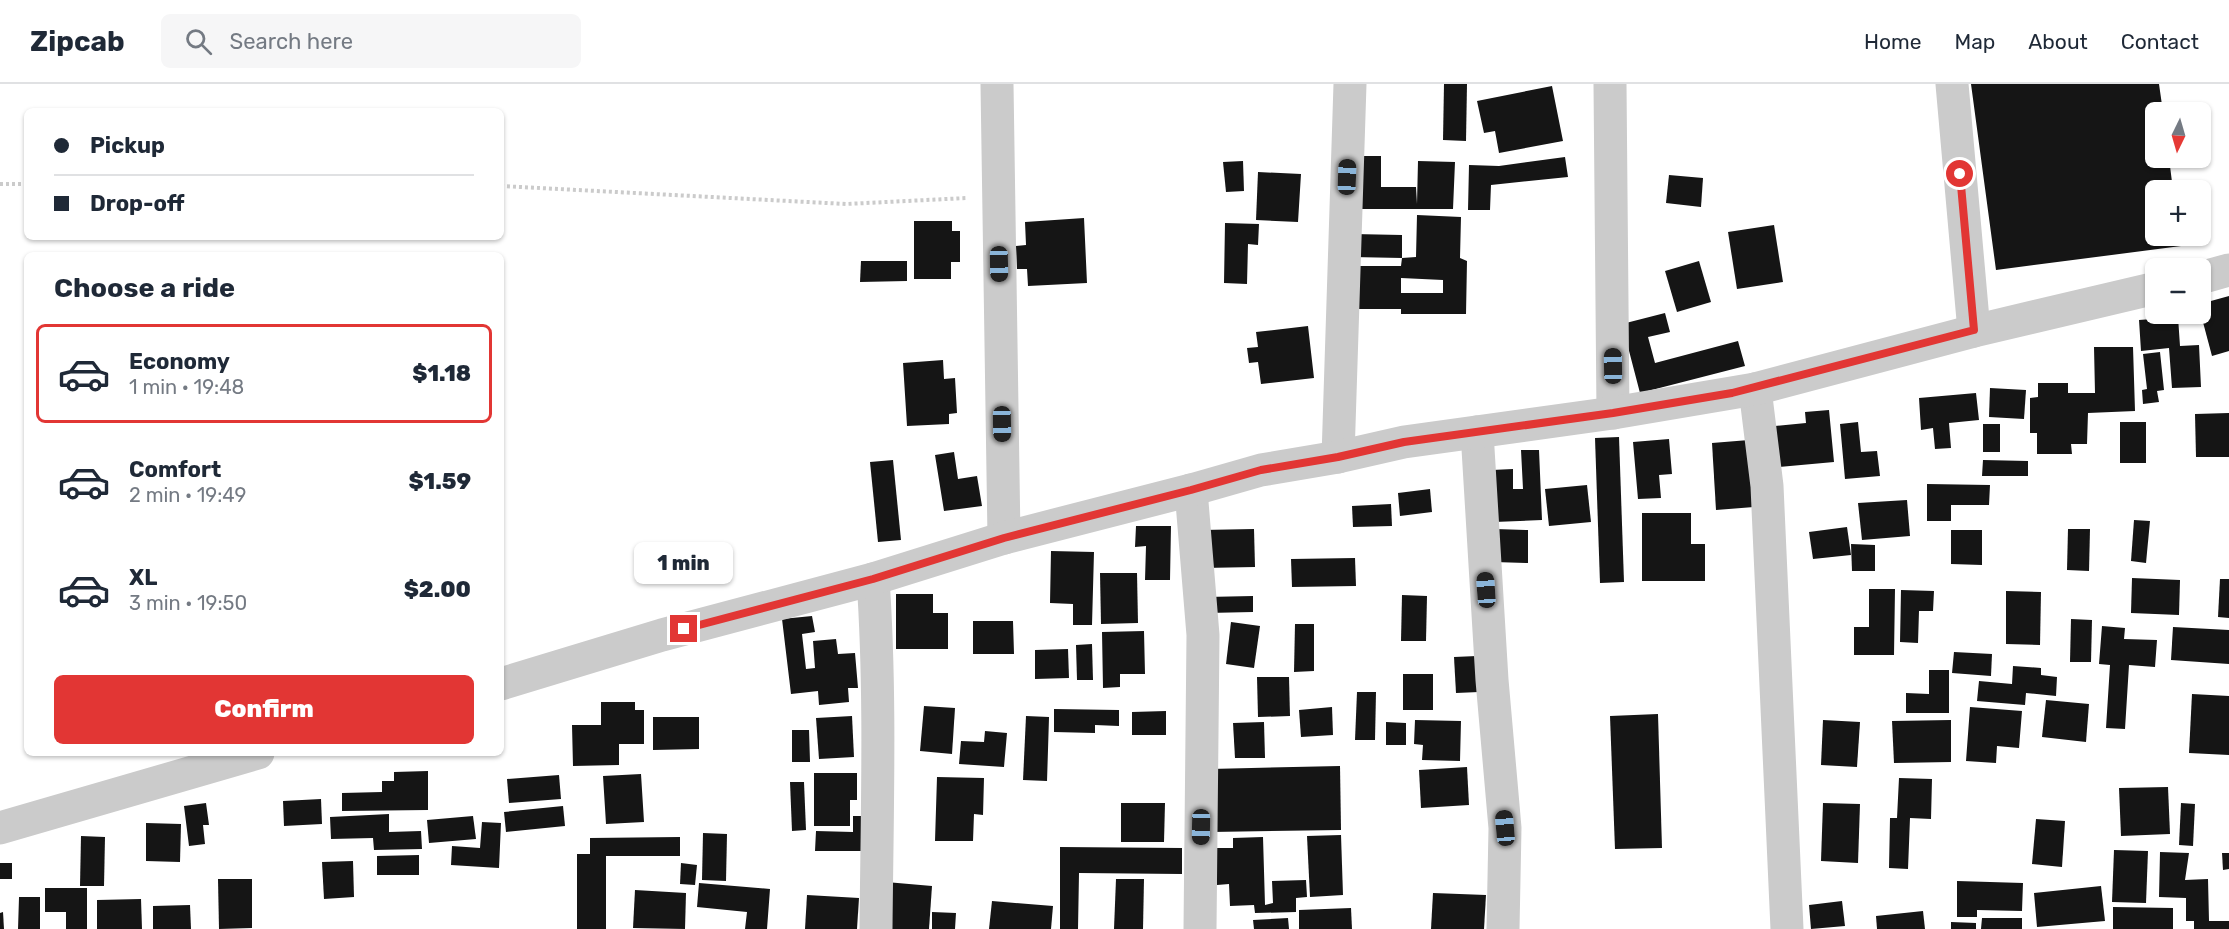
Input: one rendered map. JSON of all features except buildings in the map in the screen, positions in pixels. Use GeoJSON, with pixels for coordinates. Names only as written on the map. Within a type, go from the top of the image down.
{"type":"FeatureCollection","features":[{"type":"Feature","properties":{"kind":"street"},"geometry":{"type":"LineString","coordinates":[[997,84],[1004,538]]}},
{"type":"Feature","properties":{"kind":"street"},"geometry":{"type":"LineString","coordinates":[[1338,457],[1350,84]]}},
{"type":"Feature","properties":{"kind":"street"},"geometry":{"type":"LineString","coordinates":[[1610,84],[1613,413]]}},
{"type":"Feature","properties":{"kind":"street"},"geometry":{"type":"LineString","coordinates":[[1952,84],[1974,330]]}},
{"type":"Feature","properties":{"kind":"street"},"geometry":{"type":"LineString","coordinates":[[2211,275],[2229,270]]}},
{"type":"Feature","properties":{"kind":"street"},"geometry":{"type":"LineString","coordinates":[[504,683],[662,635],[873,579],[1004,538],[1261,470],[1338,457],[1404,442],[1613,413],[1755,388],[1974,330],[2145,291]]}},
{"type":"Feature","properties":{"kind":"street"},"geometry":{"type":"LineString","coordinates":[[1755,388],[1767,486],[1787,929]]}},
{"type":"Feature","properties":{"kind":"street"},"geometry":{"type":"LineString","coordinates":[[1477,432],[1492,680],[1505,828],[1503,929]]}},
{"type":"Feature","properties":{"kind":"street"},"geometry":{"type":"LineString","coordinates":[[1191,490],[1203,635],[1200,929]]}},
{"type":"Feature","properties":{"kind":"street"},"geometry":{"type":"LineString","coordinates":[[873,579],[878,648],[879,776],[876,929]]}},
{"type":"Feature","properties":{"kind":"street"},"geometry":{"type":"LineString","coordinates":[[0,828],[247,756]]}},
{"type":"Feature","properties":{"kind":"path"},"geometry":{"type":"LineString","coordinates":[[0,184],[24,183]]}},
{"type":"Feature","properties":{"kind":"path"},"geometry":{"type":"LineString","coordinates":[[504,186],[846,204],[998,196]]}},
{"type":"Feature","properties":{"kind":"route"},"geometry":{"type":"LineString","coordinates":[[684,629],[873,579],[1004,538],[1261,470],[1338,457],[1404,442],[1613,413],[1732,393],[1778,383],[1974,330],[1960,174]]}}]}
